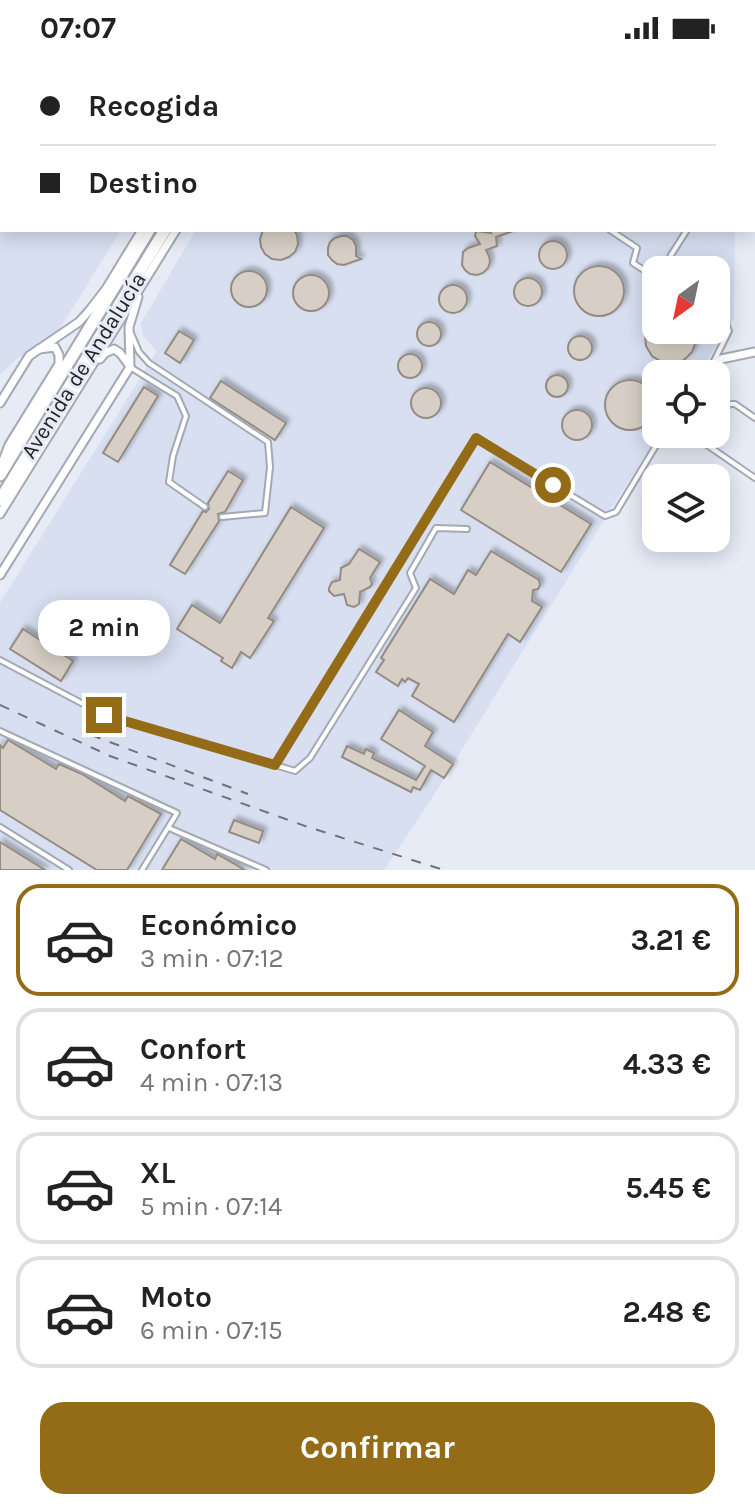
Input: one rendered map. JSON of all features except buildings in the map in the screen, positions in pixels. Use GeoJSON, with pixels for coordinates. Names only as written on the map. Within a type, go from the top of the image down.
{"type":"FeatureCollection","features":[{"type":"Feature","properties":{"kind":"main road","name":"Avenida de Andalucía"},"geometry":{"type":"LineString","coordinates":[[0,472],[148,232]]}},
{"type":"Feature","properties":{"kind":"main road","name":"Avenida de Andalucía"},"geometry":{"type":"LineString","coordinates":[[0,500],[164,232]]}},
{"type":"Feature","properties":{"kind":"street"},"geometry":{"type":"LineString","coordinates":[[106,289],[141,232]]}},
{"type":"Feature","properties":{"kind":"street"},"geometry":{"type":"LineString","coordinates":[[0,514],[175,232]]}},
{"type":"Feature","properties":{"kind":"street"},"geometry":{"type":"LineString","coordinates":[[0,402],[29,356],[79,322],[128,263]]}},
{"type":"Feature","properties":{"kind":"street"},"geometry":{"type":"LineString","coordinates":[[0,575],[130,367],[129,327],[140,287]]}},
{"type":"Feature","properties":{"kind":"street"},"geometry":{"type":"LineString","coordinates":[[0,472],[9,445],[59,364],[55,347],[37,349]]}},
{"type":"Feature","properties":{"kind":"street"},"geometry":{"type":"LineString","coordinates":[[76,392],[105,353],[114,349],[130,367]]}},
{"type":"Feature","properties":{"kind":"street"},"geometry":{"type":"LineString","coordinates":[[720,360],[755,352]]}},
{"type":"Feature","properties":{"kind":"lane"},"geometry":{"type":"LineString","coordinates":[[613,232],[637,248],[633,263],[642,269]]}},
{"type":"Feature","properties":{"kind":"lane"},"geometry":{"type":"LineString","coordinates":[[671,256],[686,232]]}},
{"type":"Feature","properties":{"kind":"lane"},"geometry":{"type":"LineString","coordinates":[[129,327],[139,352],[149,363],[268,442],[270,467],[265,513],[222,517]]}},
{"type":"Feature","properties":{"kind":"lane"},"geometry":{"type":"LineString","coordinates":[[130,367],[177,396],[186,416],[173,456],[169,482],[205,507]]}},
{"type":"Feature","properties":{"kind":"lane"},"geometry":{"type":"LineString","coordinates":[[730,404],[735,404],[755,418]]}},
{"type":"Feature","properties":{"kind":"lane"},"geometry":{"type":"LineString","coordinates":[[275,765],[476,438],[605,516],[616,512],[655,448]]}},
{"type":"Feature","properties":{"kind":"lane"},"geometry":{"type":"LineString","coordinates":[[710,448],[755,478]]}},
{"type":"Feature","properties":{"kind":"lane"},"geometry":{"type":"LineString","coordinates":[[0,660],[104,715],[295,771],[310,758],[416,588],[410,573],[436,528],[467,529]]}},
{"type":"Feature","properties":{"kind":"lane"},"geometry":{"type":"LineString","coordinates":[[0,731],[177,813],[142,870]]}},
{"type":"Feature","properties":{"kind":"lane"},"geometry":{"type":"LineString","coordinates":[[0,827],[69,870]]}},
{"type":"Feature","properties":{"kind":"lane"},"geometry":{"type":"LineString","coordinates":[[168,828],[266,870]]}},
{"type":"Feature","properties":{"kind":"shaded area"},"geometry":{"type":"Polygon","coordinates":[[[0,232],[120,232],[57,333],[18,358],[0,374],[0,232]]]}},
{"type":"Feature","properties":{"kind":"shaded area"},"geometry":{"type":"Polygon","coordinates":[[[195,232],[735,232],[734,319],[730,325],[730,256],[642,256],[642,344],[718,344],[707,360],[642,360],[642,448],[650,448],[384,870],[0,870],[0,603],[157,351],[143,336],[141,323],[195,232]]]}},
{"type":"Feature","properties":{"kind":"railway"},"geometry":{"type":"LineString","coordinates":[[0,705],[110,756],[308,827],[444,870]]}},
{"type":"Feature","properties":{"kind":"railway"},"geometry":{"type":"LineString","coordinates":[[91,735],[248,794]]}},
{"type":"Feature","properties":{"kind":"route"},"geometry":{"type":"LineString","coordinates":[[104,715],[275,765],[476,438],[553,485]]}}]}
